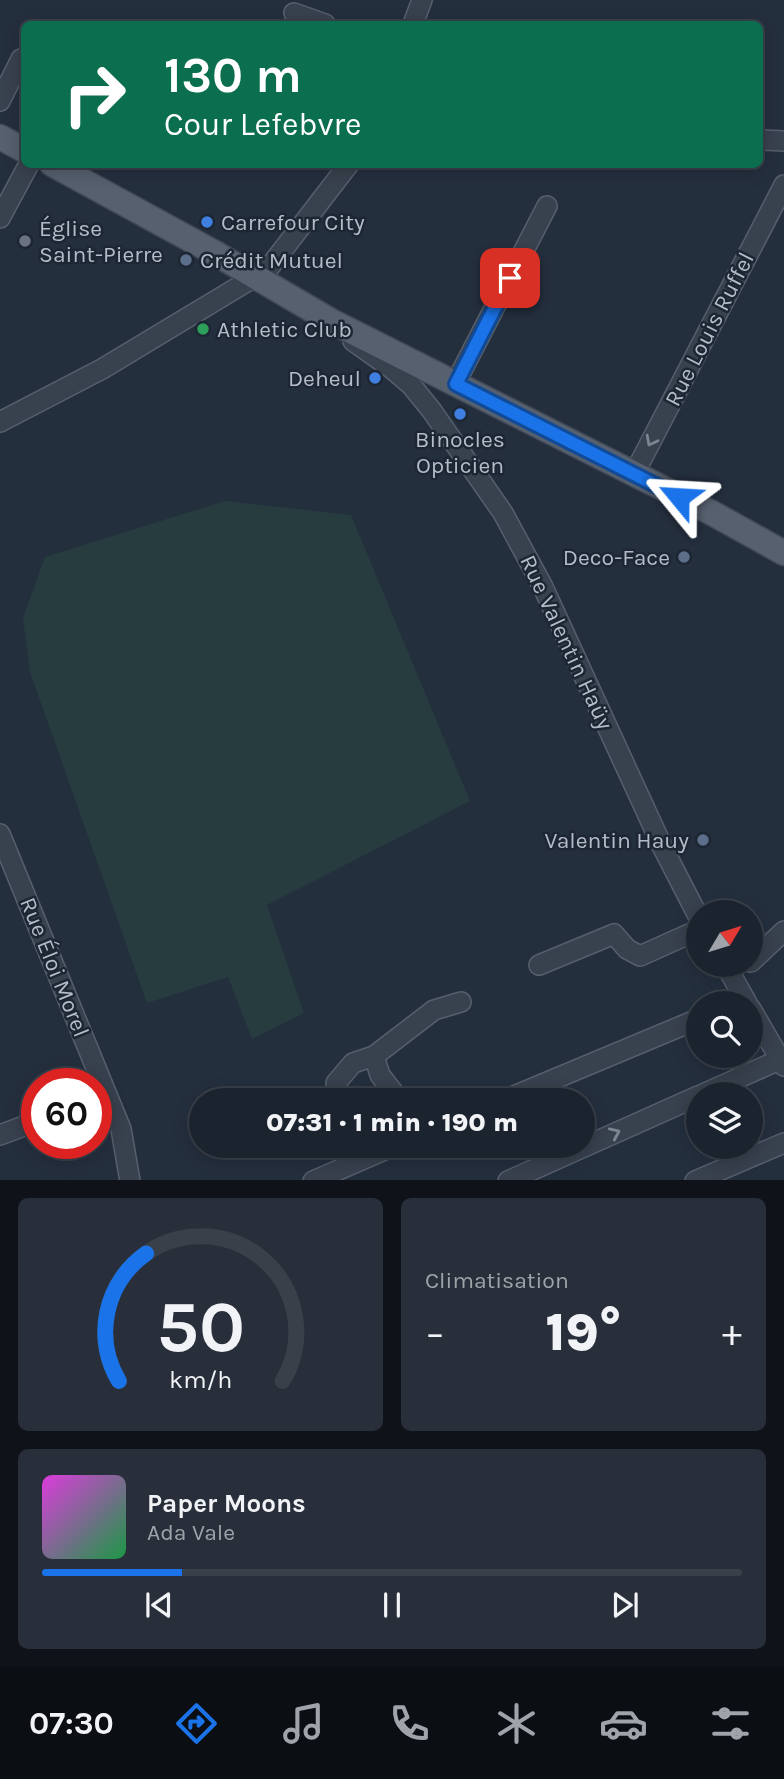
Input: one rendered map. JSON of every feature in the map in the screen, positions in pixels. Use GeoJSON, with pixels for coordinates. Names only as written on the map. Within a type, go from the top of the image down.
{"type":"FeatureCollection","features":[{"type":"Feature","properties":{"kind":"main road"},"geometry":{"type":"LineString","coordinates":[[0,137],[21,148]]}},
{"type":"Feature","properties":{"kind":"main road"},"geometry":{"type":"LineString","coordinates":[[59,168],[331,321],[348,327],[444,379],[712,513],[784,553]]}},
{"type":"Feature","properties":{"kind":"street"},"geometry":{"type":"LineString","coordinates":[[414,21],[422,0]]}},
{"type":"Feature","properties":{"kind":"street"},"geometry":{"type":"LineString","coordinates":[[294,13],[317,21]]}},
{"type":"Feature","properties":{"kind":"street"},"geometry":{"type":"LineString","coordinates":[[0,101],[21,59]]}},
{"type":"Feature","properties":{"kind":"street"},"geometry":{"type":"LineString","coordinates":[[763,140],[784,141]]}},
{"type":"Feature","properties":{"kind":"street"},"geometry":{"type":"LineString","coordinates":[[0,218],[27,168]]}},
{"type":"Feature","properties":{"kind":"street"},"geometry":{"type":"LineString","coordinates":[[0,422],[102,369],[268,269],[346,168]]}},
{"type":"Feature","properties":{"kind":"street","name":"Rue Louis Ruffel"},"geometry":{"type":"LineString","coordinates":[[634,474],[784,185]]}},
{"type":"Feature","properties":{"kind":"street"},"geometry":{"type":"LineString","coordinates":[[426,403],[435,397],[547,206]]}},
{"type":"Feature","properties":{"kind":"street","name":"Rue Valentin Haüy"},"geometry":{"type":"LineString","coordinates":[[331,321],[346,336],[391,368],[426,403],[503,513],[532,565],[690,900]]}},
{"type":"Feature","properties":{"kind":"street","name":"Rue Éloi Morel"},"geometry":{"type":"LineString","coordinates":[[0,834],[91,1068]]}},
{"type":"Feature","properties":{"kind":"street"},"geometry":{"type":"LineString","coordinates":[[763,951],[784,931]]}},
{"type":"Feature","properties":{"kind":"street"},"geometry":{"type":"LineString","coordinates":[[539,965],[614,933],[627,949],[640,956],[686,935]]}},
{"type":"Feature","properties":{"kind":"street"},"geometry":{"type":"LineString","coordinates":[[336,1083],[353,1063],[374,1056],[433,1010],[461,1002]]}},
{"type":"Feature","properties":{"kind":"street"},"geometry":{"type":"LineString","coordinates":[[533,1088],[686,1023]]}},
{"type":"Feature","properties":{"kind":"street"},"geometry":{"type":"LineString","coordinates":[[733,1082],[782,1063],[763,1032]]}},
{"type":"Feature","properties":{"kind":"street"},"geometry":{"type":"LineString","coordinates":[[374,1056],[380,1075],[390,1088]]}},
{"type":"Feature","properties":{"kind":"street"},"geometry":{"type":"LineString","coordinates":[[510,1180],[686,1101]]}},
{"type":"Feature","properties":{"kind":"street","name":"Rue Éloi Morel"},"geometry":{"type":"LineString","coordinates":[[112,1114],[121,1129],[130,1180]]}},
{"type":"Feature","properties":{"kind":"street"},"geometry":{"type":"LineString","coordinates":[[0,1135],[21,1127]]}},
{"type":"Feature","properties":{"kind":"street"},"geometry":{"type":"LineString","coordinates":[[697,1180],[784,1143]]}},
{"type":"Feature","properties":{"kind":"street"},"geometry":{"type":"LineString","coordinates":[[315,1180],[366,1158]]}},
{"type":"Feature","properties":{"kind":"green space"},"geometry":{"type":"Polygon","coordinates":[[[225,501],[351,515],[470,801],[267,905],[304,1013],[252,1039],[228,977],[147,1003],[30,672],[23,618],[45,557],[225,501]]]}},
{"type":"Feature","properties":{"kind":"place","name":"Carrefour City"},"geometry":{"type":"Point","coordinates":[207,222]}},
{"type":"Feature","properties":{"kind":"place","name":"Église Saint-Pierre"},"geometry":{"type":"Point","coordinates":[25,241]}},
{"type":"Feature","properties":{"kind":"place","name":"Crédit Mutuel"},"geometry":{"type":"Point","coordinates":[186,260]}},
{"type":"Feature","properties":{"kind":"place","name":"Athletic Club"},"geometry":{"type":"Point","coordinates":[203,329]}},
{"type":"Feature","properties":{"kind":"place","name":"Deheul"},"geometry":{"type":"Point","coordinates":[375,378]}},
{"type":"Feature","properties":{"kind":"place","name":"Binocles Opticien"},"geometry":{"type":"Point","coordinates":[460,414]}},
{"type":"Feature","properties":{"kind":"place","name":"Deco-Face"},"geometry":{"type":"Point","coordinates":[684,557]}},
{"type":"Feature","properties":{"kind":"place","name":"Valentin Hauy"},"geometry":{"type":"Point","coordinates":[703,840]}},
{"type":"Feature","properties":{"kind":"route"},"geometry":{"type":"LineString","coordinates":[[510,278],[456,384],[679,497]]}}]}
